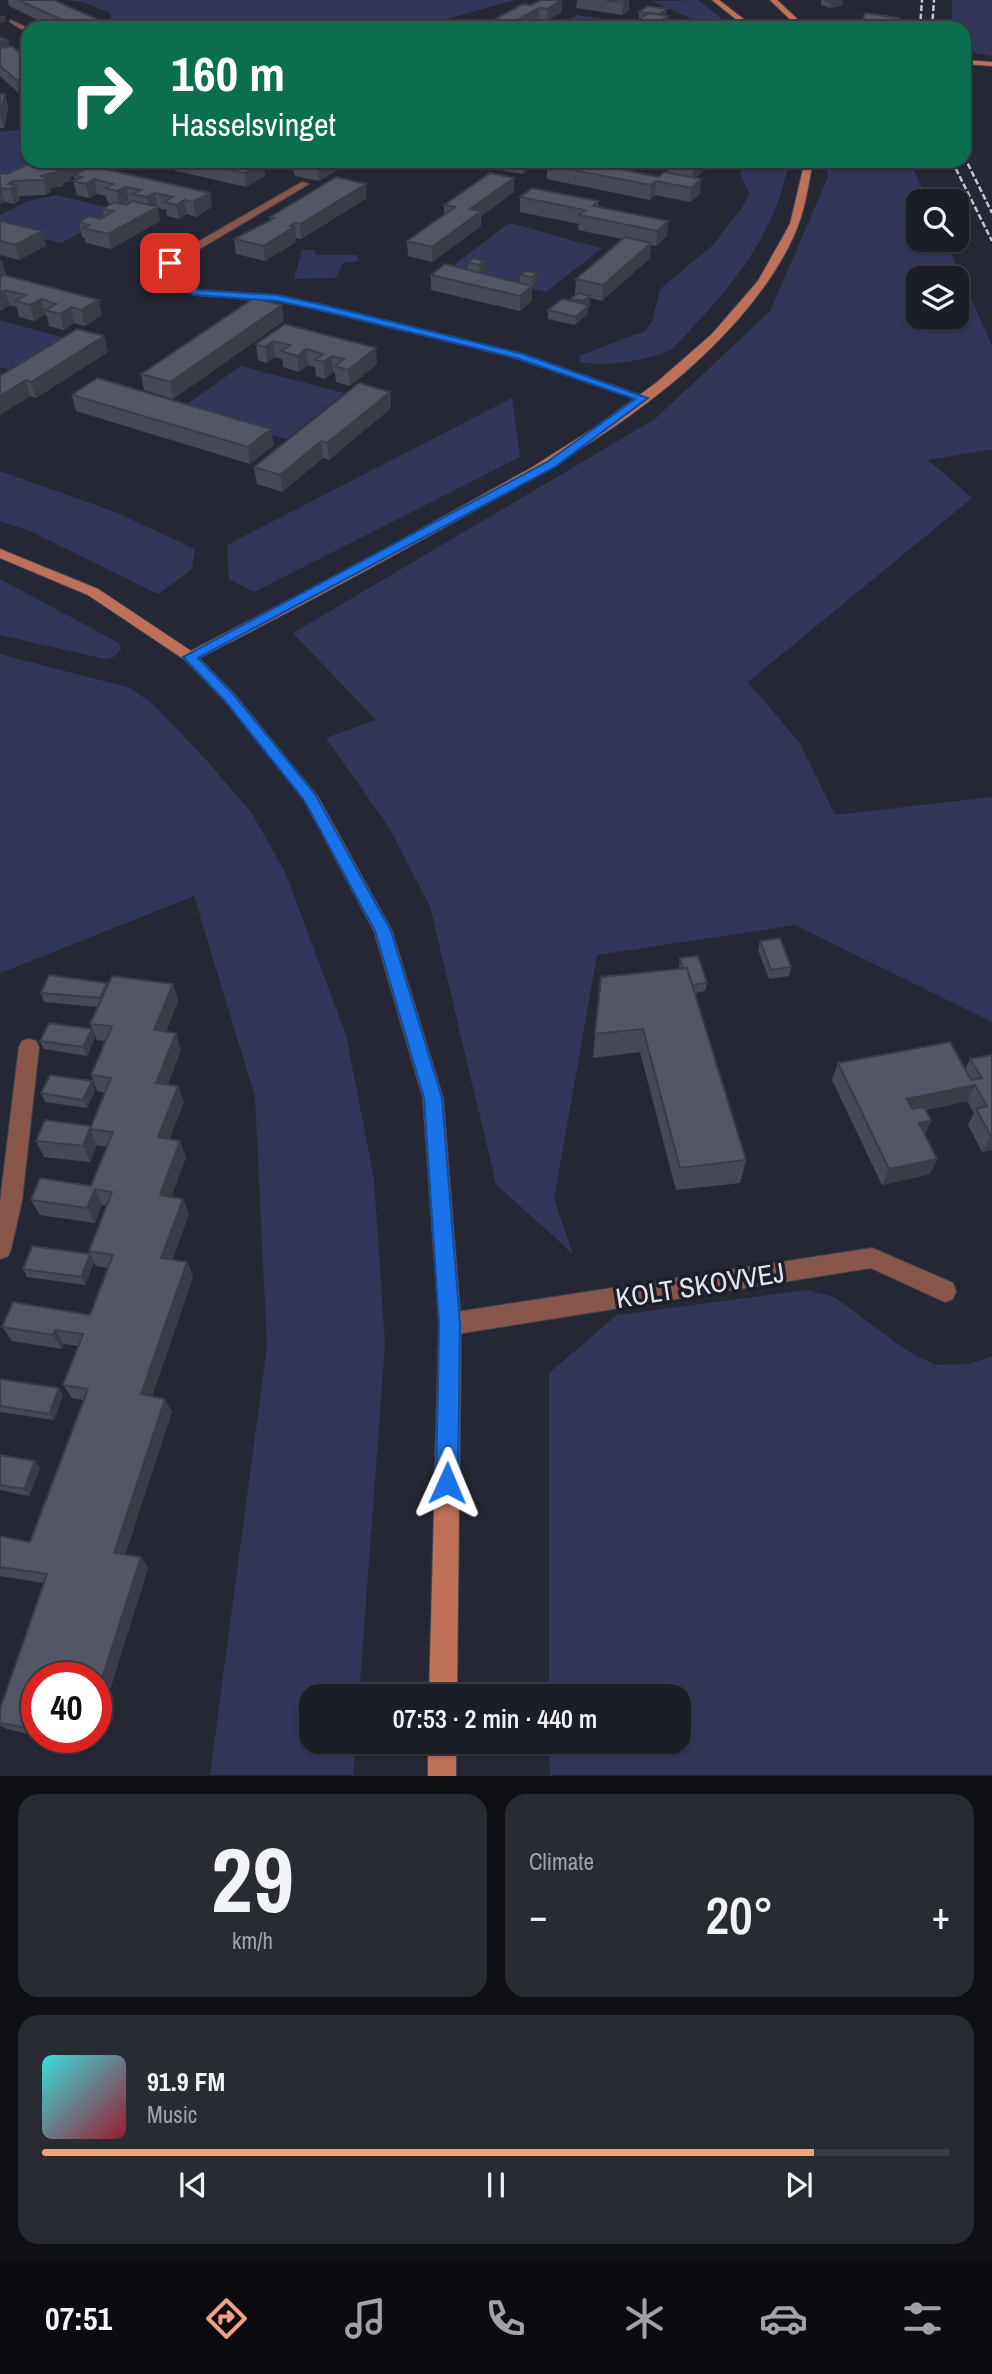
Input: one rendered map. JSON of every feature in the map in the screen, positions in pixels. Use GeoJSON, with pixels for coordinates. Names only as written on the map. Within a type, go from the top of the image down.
{"type":"FeatureCollection","features":[{"type":"Feature","properties":{"kind":"street"},"geometry":{"type":"LineString","coordinates":[[715,0],[742,21]]}},
{"type":"Feature","properties":{"kind":"street"},"geometry":{"type":"LineString","coordinates":[[774,0],[796,21]]}},
{"type":"Feature","properties":{"kind":"street"},"geometry":{"type":"LineString","coordinates":[[12,22],[21,27]]}},
{"type":"Feature","properties":{"kind":"street"},"geometry":{"type":"LineString","coordinates":[[0,56],[21,52]]}},
{"type":"Feature","properties":{"kind":"street"},"geometry":{"type":"LineString","coordinates":[[971,62],[992,64]]}},
{"type":"Feature","properties":{"kind":"street"},"geometry":{"type":"LineString","coordinates":[[190,657],[551,464],[643,398],[712,339],[765,276],[794,225],[803,198],[808,168]]}},
{"type":"Feature","properties":{"kind":"street"},"geometry":{"type":"LineString","coordinates":[[305,184],[175,258],[170,263],[169,274],[178,285],[217,296],[277,298],[519,356],[643,398]]}},
{"type":"Feature","properties":{"kind":"street"},"geometry":{"type":"LineString","coordinates":[[0,553],[93,592],[190,657],[230,698],[310,797],[383,931],[433,1098],[450,1324],[443,1684]]}},
{"type":"Feature","properties":{"kind":"street"},"geometry":{"type":"LineString","coordinates":[[0,1249],[11,1200],[29,1047]]}},
{"type":"Feature","properties":{"kind":"street","name":"KOLT SKOVVEJ"},"geometry":{"type":"LineString","coordinates":[[450,1324],[872,1258],[945,1291]]}},
{"type":"Feature","properties":{"kind":"street"},"geometry":{"type":"LineString","coordinates":[[442,1776],[443,1754]]}},
{"type":"Feature","properties":{"kind":"shaded area"},"geometry":{"type":"Polygon","coordinates":[[[66,0],[515,0],[439,21],[112,21],[110,13],[83,2],[66,0]]]}},
{"type":"Feature","properties":{"kind":"shaded area"},"geometry":{"type":"Polygon","coordinates":[[[698,0],[725,21],[693,21],[651,1],[698,0]]]}},
{"type":"Feature","properties":{"kind":"shaded area"},"geometry":{"type":"Polygon","coordinates":[[[952,0],[992,0],[992,56],[971,52],[971,21],[952,21],[952,0]]]}},
{"type":"Feature","properties":{"kind":"shaded area"},"geometry":{"type":"Polygon","coordinates":[[[577,15],[617,21],[567,21],[577,15]]]}},
{"type":"Feature","properties":{"kind":"shaded area"},"geometry":{"type":"Polygon","coordinates":[[[21,130],[21,168],[25,168],[0,175],[0,132],[21,130]]]}},
{"type":"Feature","properties":{"kind":"shaded area"},"geometry":{"type":"Polygon","coordinates":[[[742,168],[787,168],[781,192],[759,242],[745,265],[711,308],[672,349],[627,362],[580,362],[579,356],[645,331],[652,321],[660,289],[713,245],[744,205],[749,193],[740,173],[742,168]]]}},
{"type":"Feature","properties":{"kind":"shaded area"},"geometry":{"type":"Polygon","coordinates":[[[827,168],[913,168],[923,189],[906,189],[906,252],[950,252],[957,266],[906,266],[906,329],[969,329],[969,294],[992,346],[992,449],[928,460],[972,498],[748,682],[799,742],[835,815],[992,797],[992,1022],[795,925],[597,955],[554,1199],[573,1254],[496,1184],[430,906],[388,826],[326,738],[376,720],[293,633],[655,419],[770,311],[828,177],[827,168]]]}},
{"type":"Feature","properties":{"kind":"shaded area"},"geometry":{"type":"Polygon","coordinates":[[[55,195],[122,211],[61,243],[0,228],[0,215],[28,201],[55,195]]]}},
{"type":"Feature","properties":{"kind":"shaded area"},"geometry":{"type":"Polygon","coordinates":[[[509,223],[602,248],[546,292],[449,269],[509,223]]]}},
{"type":"Feature","properties":{"kind":"shaded area"},"geometry":{"type":"Polygon","coordinates":[[[302,250],[314,250],[316,255],[357,255],[359,261],[343,263],[336,278],[294,279],[302,250]]]}},
{"type":"Feature","properties":{"kind":"shaded area"},"geometry":{"type":"Polygon","coordinates":[[[0,320],[67,339],[14,371],[0,367],[0,320]]]}},
{"type":"Feature","properties":{"kind":"shaded area"},"geometry":{"type":"Polygon","coordinates":[[[241,366],[344,393],[286,439],[180,409],[241,366]]]}},
{"type":"Feature","properties":{"kind":"shaded area"},"geometry":{"type":"Polygon","coordinates":[[[512,398],[520,457],[254,592],[229,579],[227,545],[512,398]]]}},
{"type":"Feature","properties":{"kind":"shaded area"},"geometry":{"type":"Polygon","coordinates":[[[0,471],[115,512],[195,549],[192,569],[158,594],[30,531],[0,521],[0,471]]]}},
{"type":"Feature","properties":{"kind":"shaded area"},"geometry":{"type":"Polygon","coordinates":[[[0,579],[119,643],[121,649],[114,657],[105,659],[0,635],[0,579]]]}},
{"type":"Feature","properties":{"kind":"shaded area"},"geometry":{"type":"Polygon","coordinates":[[[0,654],[130,688],[154,705],[207,761],[251,812],[285,872],[346,1035],[374,1179],[385,1345],[360,1684],[299,1684],[299,1754],[355,1754],[353,1775],[210,1775],[267,1346],[255,1097],[194,896],[0,973],[0,654]]]}},
{"type":"Feature","properties":{"kind":"shaded area"},"geometry":{"type":"Polygon","coordinates":[[[808,1290],[834,1297],[909,1352],[936,1365],[969,1364],[992,1356],[992,1775],[550,1775],[549,1754],[691,1754],[691,1684],[549,1684],[549,1373],[617,1315],[808,1290]]]}},
{"type":"Feature","properties":{"kind":"building"},"geometry":{"type":"Polygon","coordinates":[[[18,0],[54,0],[99,20],[65,21],[18,0]]]}},
{"type":"Feature","properties":{"kind":"building"},"geometry":{"type":"Polygon","coordinates":[[[541,0],[562,0],[547,9],[539,8],[516,21],[491,21],[523,4],[531,5],[541,0]]]}},
{"type":"Feature","properties":{"kind":"building"},"geometry":{"type":"Polygon","coordinates":[[[605,0],[627,0],[623,3],[605,0]]]}},
{"type":"Feature","properties":{"kind":"building"},"geometry":{"type":"Polygon","coordinates":[[[648,6],[667,9],[659,14],[649,13],[642,16],[646,13],[639,12],[648,6]]]}},
{"type":"Feature","properties":{"kind":"building"},"geometry":{"type":"Polygon","coordinates":[[[649,13],[668,16],[660,21],[637,21],[649,13]]]}},
{"type":"Feature","properties":{"kind":"building"},"geometry":{"type":"Polygon","coordinates":[[[865,13],[899,18],[899,21],[863,21],[865,13]]]}},
{"type":"Feature","properties":{"kind":"building"},"geometry":{"type":"Polygon","coordinates":[[[12,46],[21,54],[21,79],[16,80],[0,66],[0,48],[12,46]]]}},
{"type":"Feature","properties":{"kind":"building"},"geometry":{"type":"Polygon","coordinates":[[[0,94],[5,94],[0,114],[0,94]]]}},
{"type":"Feature","properties":{"kind":"building"},"geometry":{"type":"Polygon","coordinates":[[[21,167],[63,168],[52,169],[60,171],[40,176],[48,178],[43,180],[13,181],[8,184],[16,186],[10,189],[0,188],[0,173],[7,174],[21,167]]]}},
{"type":"Feature","properties":{"kind":"building"},"geometry":{"type":"Polygon","coordinates":[[[87,168],[100,168],[210,193],[193,202],[184,200],[176,205],[164,202],[173,197],[155,193],[147,197],[132,194],[141,190],[126,187],[117,191],[105,188],[113,184],[94,179],[86,184],[73,181],[82,177],[74,175],[87,168]]]}},
{"type":"Feature","properties":{"kind":"building"},"geometry":{"type":"Polygon","coordinates":[[[222,168],[253,168],[244,173],[222,168]]]}},
{"type":"Feature","properties":{"kind":"building"},"geometry":{"type":"Polygon","coordinates":[[[563,168],[614,168],[659,177],[664,172],[701,179],[691,188],[656,181],[651,185],[563,168]]]}},
{"type":"Feature","properties":{"kind":"building"},"geometry":{"type":"Polygon","coordinates":[[[490,173],[514,178],[470,209],[481,211],[432,247],[407,241],[455,207],[444,205],[490,173]]]}},
{"type":"Feature","properties":{"kind":"building"},"geometry":{"type":"Polygon","coordinates":[[[336,177],[366,184],[300,224],[290,226],[294,227],[263,246],[234,239],[274,218],[270,217],[336,177]]]}},
{"type":"Feature","properties":{"kind":"building"},"geometry":{"type":"Polygon","coordinates":[[[532,188],[598,201],[593,206],[668,221],[657,231],[579,215],[585,210],[520,197],[532,188]]]}},
{"type":"Feature","properties":{"kind":"building"},"geometry":{"type":"Polygon","coordinates":[[[133,201],[158,207],[108,234],[83,228],[89,225],[79,222],[89,216],[100,219],[114,211],[103,209],[114,202],[126,205],[133,201]]]}},
{"type":"Feature","properties":{"kind":"building"},"geometry":{"type":"Polygon","coordinates":[[[0,221],[42,231],[15,245],[0,241],[0,221]]]}},
{"type":"Feature","properties":{"kind":"building"},"geometry":{"type":"Polygon","coordinates":[[[625,237],[651,243],[603,285],[576,279],[625,237]]]}},
{"type":"Feature","properties":{"kind":"building"},"geometry":{"type":"Polygon","coordinates":[[[473,258],[484,261],[479,265],[468,263],[473,258]]]}},
{"type":"Feature","properties":{"kind":"building"},"geometry":{"type":"Polygon","coordinates":[[[445,264],[532,286],[520,296],[431,275],[445,264]]]}},
{"type":"Feature","properties":{"kind":"building"},"geometry":{"type":"Polygon","coordinates":[[[526,271],[537,273],[532,277],[520,275],[526,271]]]}},
{"type":"Feature","properties":{"kind":"building"},"geometry":{"type":"Polygon","coordinates":[[[4,275],[99,300],[81,310],[71,307],[60,314],[45,310],[56,304],[41,299],[30,305],[15,301],[26,295],[5,290],[0,293],[0,277],[4,275]]]}},
{"type":"Feature","properties":{"kind":"building"},"geometry":{"type":"Polygon","coordinates":[[[578,293],[590,296],[583,301],[571,299],[578,293]]]}},
{"type":"Feature","properties":{"kind":"building"},"geometry":{"type":"Polygon","coordinates":[[[254,298],[282,305],[170,382],[141,374],[254,298]]]}},
{"type":"Feature","properties":{"kind":"building"},"geometry":{"type":"Polygon","coordinates":[[[562,299],[589,305],[576,317],[548,310],[562,299]]]}},
{"type":"Feature","properties":{"kind":"building"},"geometry":{"type":"Polygon","coordinates":[[[285,324],[376,348],[348,370],[335,366],[344,359],[332,356],[323,362],[315,360],[323,354],[306,349],[297,356],[281,351],[290,345],[273,341],[265,347],[256,344],[285,324]]]}},
{"type":"Feature","properties":{"kind":"building"},"geometry":{"type":"Polygon","coordinates":[[[77,329],[104,336],[31,382],[26,380],[0,396],[0,376],[77,329]]]}},
{"type":"Feature","properties":{"kind":"building"},"geometry":{"type":"Polygon","coordinates":[[[97,378],[271,429],[248,447],[72,395],[97,378]]]}},
{"type":"Feature","properties":{"kind":"building"},"geometry":{"type":"Polygon","coordinates":[[[359,383],[390,392],[327,443],[321,441],[280,475],[254,467],[359,383]]]}},
{"type":"Feature","properties":{"kind":"building"},"geometry":{"type":"Polygon","coordinates":[[[780,938],[791,967],[771,970],[760,941],[780,938]]]}},
{"type":"Feature","properties":{"kind":"building"},"geometry":{"type":"Polygon","coordinates":[[[698,956],[707,983],[692,985],[687,968],[683,968],[680,958],[698,956]]]}},
{"type":"Feature","properties":{"kind":"building"},"geometry":{"type":"Polygon","coordinates":[[[687,968],[746,1160],[680,1168],[643,1029],[595,1034],[601,977],[687,968]]]}},
{"type":"Feature","properties":{"kind":"building"},"geometry":{"type":"Polygon","coordinates":[[[49,975],[107,983],[100,998],[41,993],[49,975]]]}},
{"type":"Feature","properties":{"kind":"building"},"geometry":{"type":"Polygon","coordinates":[[[112,976],[173,984],[154,1030],[176,1033],[156,1083],[178,1086],[158,1137],[180,1141],[160,1195],[183,1199],[161,1258],[187,1262],[141,1394],[165,1399],[114,1553],[141,1557],[107,1662],[21,1662],[21,1727],[0,1723],[0,1709],[47,1574],[0,1567],[0,1536],[30,1542],[88,1389],[63,1385],[83,1334],[55,1330],[53,1335],[2,1327],[13,1302],[90,1315],[113,1255],[89,1251],[112,1192],[95,1189],[87,1208],[31,1200],[40,1178],[91,1186],[113,1132],[90,1129],[111,1078],[91,1075],[112,1026],[90,1024],[112,976]]]}},
{"type":"Feature","properties":{"kind":"building"},"geometry":{"type":"Polygon","coordinates":[[[49,1023],[92,1029],[83,1047],[40,1041],[49,1023]]]}},
{"type":"Feature","properties":{"kind":"building"},"geometry":{"type":"Polygon","coordinates":[[[950,1042],[971,1080],[982,1078],[970,1059],[992,1055],[992,1136],[976,1109],[987,1106],[975,1085],[907,1099],[912,1109],[924,1107],[931,1120],[919,1123],[937,1159],[889,1169],[838,1063],[950,1042]]]}},
{"type":"Feature","properties":{"kind":"building"},"geometry":{"type":"Polygon","coordinates":[[[50,1075],[92,1081],[83,1100],[41,1093],[50,1075]]]}},
{"type":"Feature","properties":{"kind":"building"},"geometry":{"type":"Polygon","coordinates":[[[45,1120],[91,1126],[83,1146],[36,1141],[45,1120]]]}},
{"type":"Feature","properties":{"kind":"building"},"geometry":{"type":"Polygon","coordinates":[[[32,1246],[90,1254],[81,1277],[23,1269],[32,1246]]]}},
{"type":"Feature","properties":{"kind":"building"},"geometry":{"type":"Polygon","coordinates":[[[0,1379],[59,1388],[49,1414],[0,1406],[0,1379]]]}},
{"type":"Feature","properties":{"kind":"building"},"geometry":{"type":"Polygon","coordinates":[[[0,1455],[35,1461],[24,1489],[0,1485],[0,1455]]]}},
{"type":"Feature","properties":{"kind":"railway"},"geometry":{"type":"LineString","coordinates":[[920,21],[922,0]]}},
{"type":"Feature","properties":{"kind":"railway"},"geometry":{"type":"LineString","coordinates":[[932,21],[934,0]]}},
{"type":"Feature","properties":{"kind":"railway"},"geometry":{"type":"LineString","coordinates":[[956,168],[992,241]]}},
{"type":"Feature","properties":{"kind":"railway"},"geometry":{"type":"LineString","coordinates":[[970,168],[992,213]]}},
{"type":"Feature","properties":{"kind":"route"},"geometry":{"type":"LineString","coordinates":[[170,263],[169,274],[178,285],[198,293],[277,298],[319,307],[519,356],[643,398],[551,464],[190,657],[230,698],[310,797],[383,931],[433,1098],[450,1324],[447,1483]]}}]}
